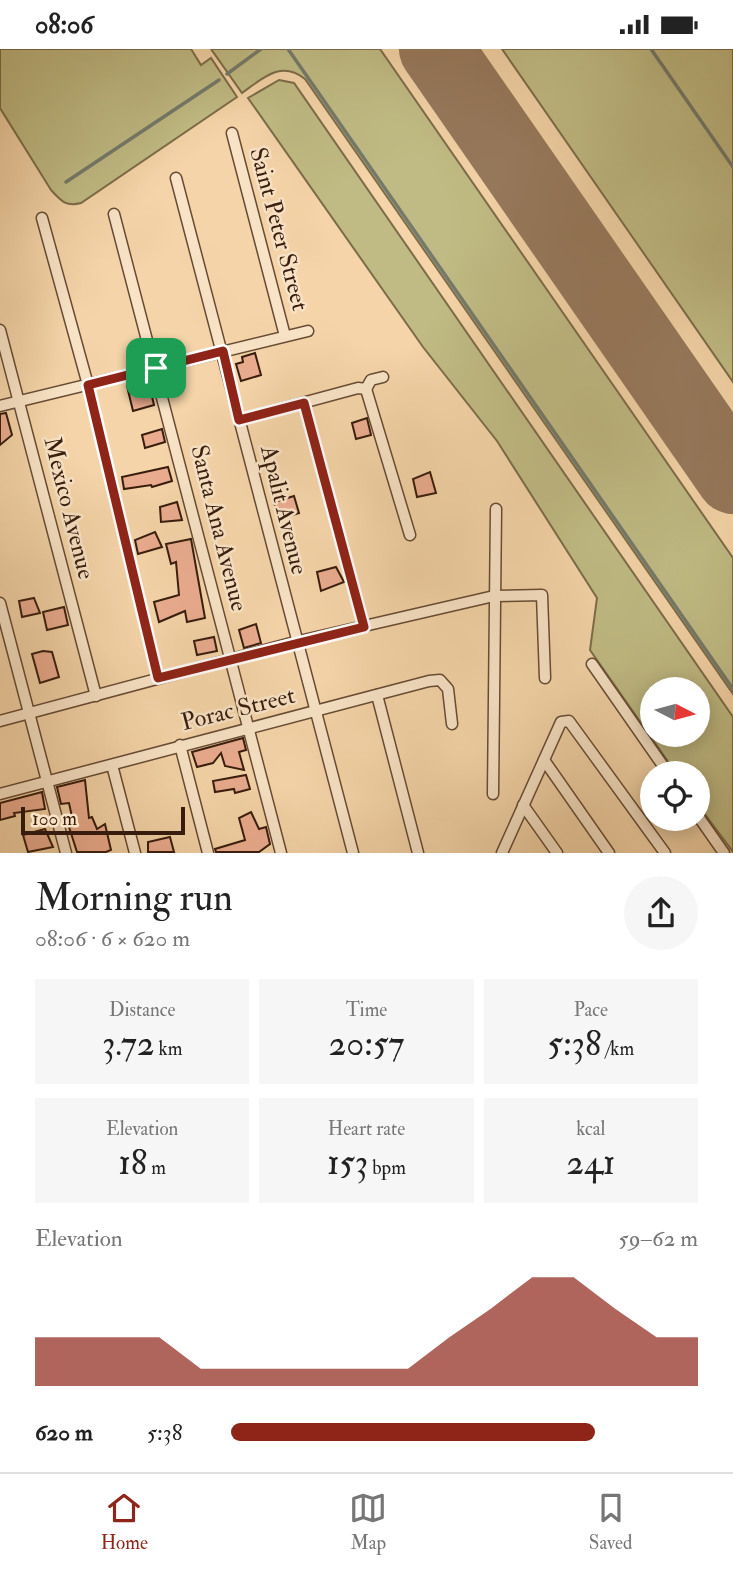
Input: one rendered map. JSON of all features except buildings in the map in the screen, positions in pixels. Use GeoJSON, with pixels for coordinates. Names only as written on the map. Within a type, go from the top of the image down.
{"type":"FeatureCollection","features":[{"type":"Feature","properties":{"kind":"street","name":"Saint Peter Street"},"geometry":{"type":"LineString","coordinates":[[232,133],[285,336]]}},
{"type":"Feature","properties":{"kind":"street","name":"Apalit Avenue"},"geometry":{"type":"LineString","coordinates":[[176,178],[223,351],[295,642],[353,852]]}},
{"type":"Feature","properties":{"kind":"street","name":"Santa Ana Avenue"},"geometry":{"type":"LineString","coordinates":[[114,214],[281,852]]}},
{"type":"Feature","properties":{"kind":"street"},"geometry":{"type":"LineString","coordinates":[[42,218],[88,385],[158,678]]}},
{"type":"Feature","properties":{"kind":"street","name":"Mexico Avenue"},"geometry":{"type":"LineString","coordinates":[[0,330],[96,696]]}},
{"type":"Feature","properties":{"kind":"street"},"geometry":{"type":"LineString","coordinates":[[0,406],[308,331]]}},
{"type":"Feature","properties":{"kind":"street"},"geometry":{"type":"LineString","coordinates":[[383,377],[371,380],[366,389],[410,535]]}},
{"type":"Feature","properties":{"kind":"street"},"geometry":{"type":"LineString","coordinates":[[239,420],[358,388],[366,389]]}},
{"type":"Feature","properties":{"kind":"street"},"geometry":{"type":"LineString","coordinates":[[304,403],[364,627]]}},
{"type":"Feature","properties":{"kind":"street"},"geometry":{"type":"LineString","coordinates":[[492,794],[496,509]]}},
{"type":"Feature","properties":{"kind":"street"},"geometry":{"type":"LineString","coordinates":[[0,721],[231,658],[494,596],[542,595],[545,678]]}},
{"type":"Feature","properties":{"kind":"street"},"geometry":{"type":"LineString","coordinates":[[0,603],[66,852]]}},
{"type":"Feature","properties":{"kind":"street"},"geometry":{"type":"LineString","coordinates":[[592,664],[660,761]]}},
{"type":"Feature","properties":{"kind":"street","name":"Porac Street"},"geometry":{"type":"LineString","coordinates":[[0,794],[248,727],[440,680],[448,689],[452,724]]}},
{"type":"Feature","properties":{"kind":"street"},"geometry":{"type":"LineString","coordinates":[[377,695],[418,852]]}},
{"type":"Feature","properties":{"kind":"street"},"geometry":{"type":"LineString","coordinates":[[502,852],[565,720],[569,721],[665,852]]}},
{"type":"Feature","properties":{"kind":"street"},"geometry":{"type":"LineString","coordinates":[[180,745],[208,852]]}},
{"type":"Feature","properties":{"kind":"street"},"geometry":{"type":"LineString","coordinates":[[544,760],[609,852]]}},
{"type":"Feature","properties":{"kind":"street"},"geometry":{"type":"LineString","coordinates":[[112,765],[135,852]]}},
{"type":"Feature","properties":{"kind":"street"},"geometry":{"type":"LineString","coordinates":[[523,805],[557,852]]}},
{"type":"Feature","properties":{"kind":"street"},"geometry":{"type":"LineString","coordinates":[[709,831],[724,852]]}},
{"type":"Feature","properties":{"kind":"shaded area"},"geometry":{"type":"Polygon","coordinates":[[[0,49],[191,49],[201,65],[211,58],[237,97],[81,203],[68,204],[51,190],[0,108],[0,49]]]}},
{"type":"Feature","properties":{"kind":"shaded area"},"geometry":{"type":"Polygon","coordinates":[[[211,49],[380,49],[733,558],[733,694],[305,79],[288,71],[280,71],[265,77],[242,93],[211,49]]]}},
{"type":"Feature","properties":{"kind":"shaded area"},"geometry":{"type":"Polygon","coordinates":[[[502,49],[733,49],[733,382],[502,49]]]}},
{"type":"Feature","properties":{"kind":"shaded area"},"geometry":{"type":"Polygon","coordinates":[[[279,80],[294,83],[705,677],[640,677],[640,722],[590,650],[597,598],[497,441],[423,347],[248,98],[279,80]]]}},
{"type":"Feature","properties":{"kind":"shaded area"},"geometry":{"type":"Polygon","coordinates":[[[710,684],[733,717],[733,852],[710,821],[710,761],[668,761],[658,747],[710,747],[710,684]]]}},
{"type":"Feature","properties":{"kind":"waterway"},"geometry":{"type":"LineString","coordinates":[[227,74],[261,49]]}},
{"type":"Feature","properties":{"kind":"waterway"},"geometry":{"type":"LineString","coordinates":[[288,49],[733,689]]}},
{"type":"Feature","properties":{"kind":"waterway"},"geometry":{"type":"LineString","coordinates":[[651,49],[733,167]]}},
{"type":"Feature","properties":{"kind":"waterway"},"geometry":{"type":"LineString","coordinates":[[66,182],[219,80]]}},
{"type":"Feature","properties":{"kind":"runway"},"geometry":{"type":"LineString","coordinates":[[436,49],[733,477]]}},
{"type":"Feature","properties":{"kind":"route"},"geometry":{"type":"LineString","coordinates":[[223,351],[239,420],[304,403],[364,627],[158,678],[88,385],[156,368],[223,351]]}}]}
